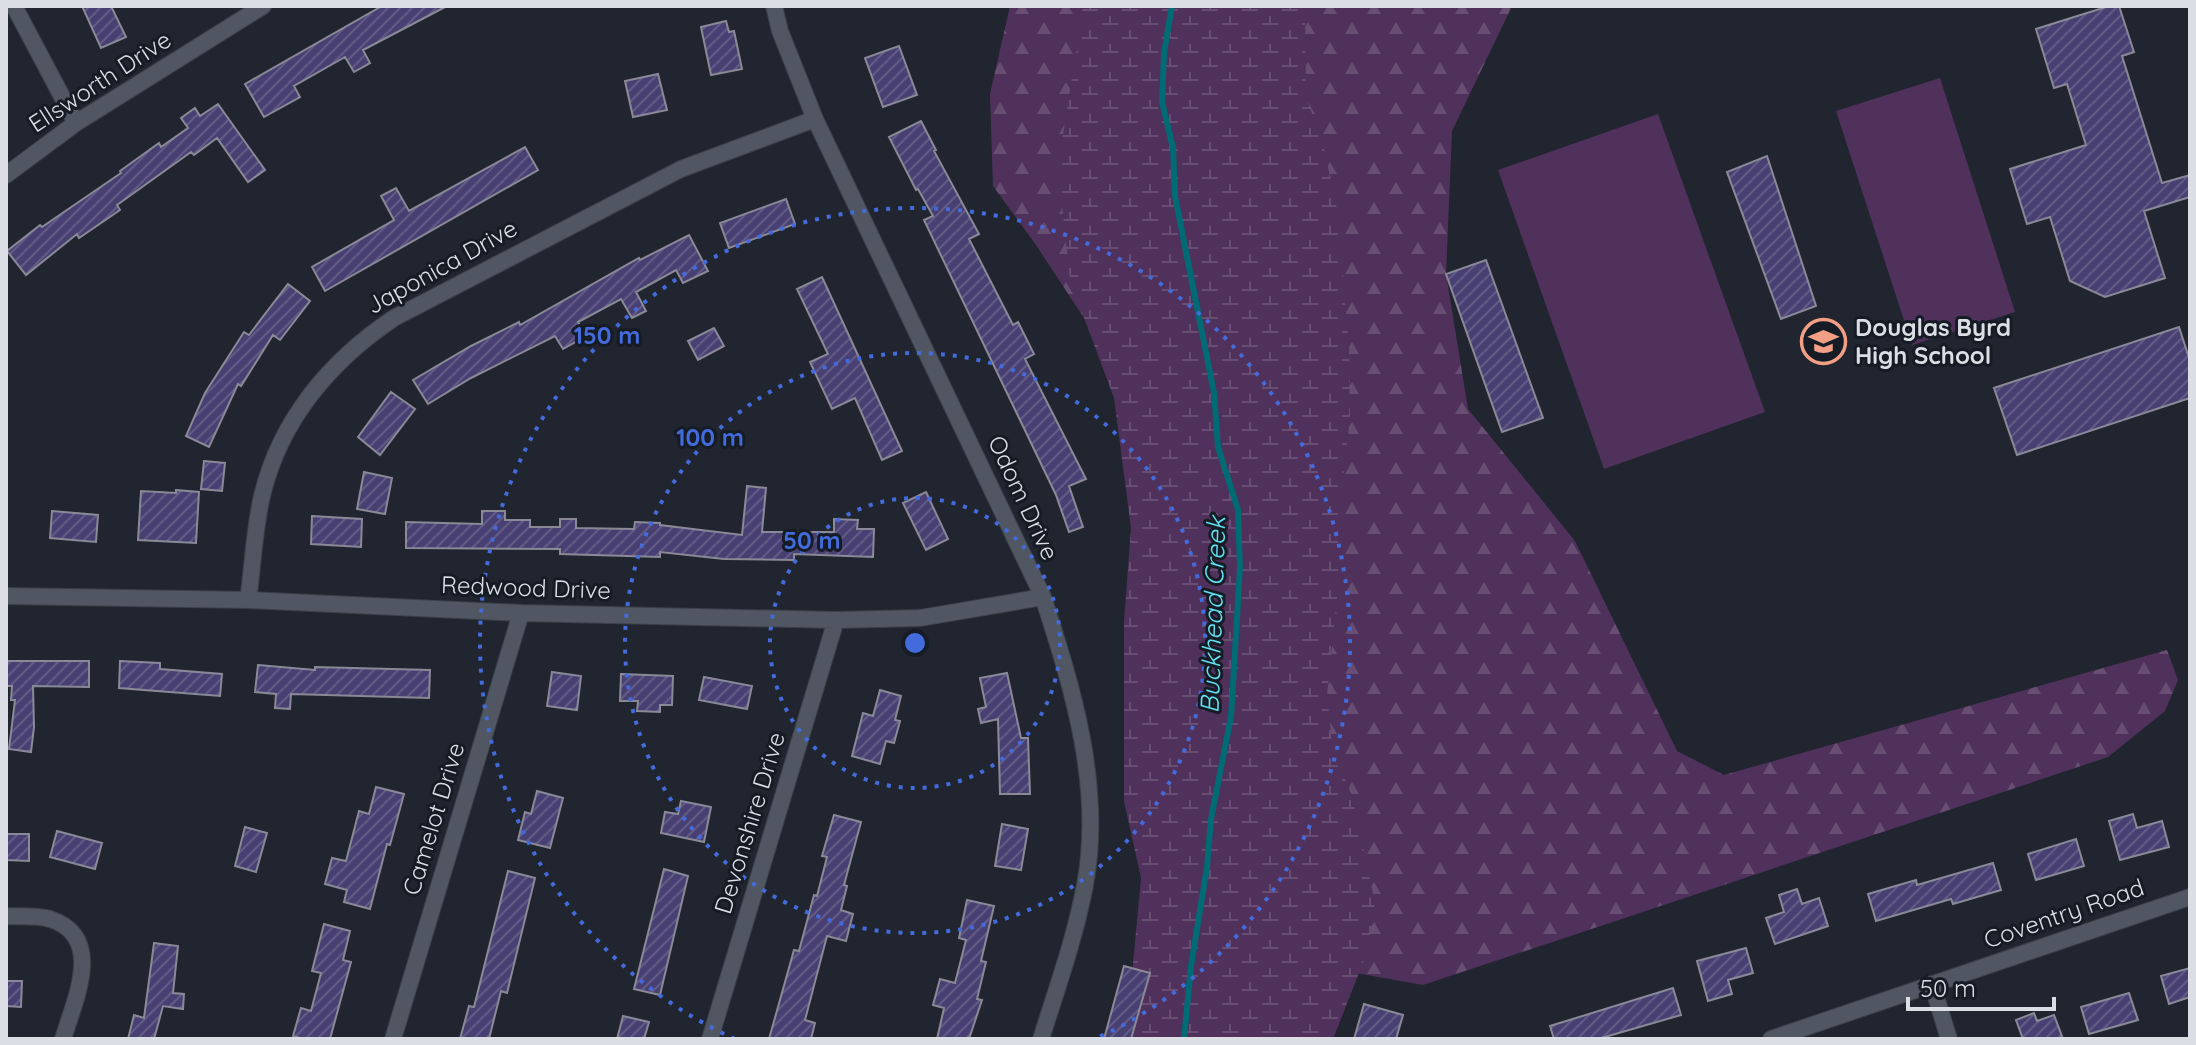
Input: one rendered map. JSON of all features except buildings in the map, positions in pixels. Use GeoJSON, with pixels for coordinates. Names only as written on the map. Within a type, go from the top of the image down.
{"type":"FeatureCollection","features":[{"type":"Feature","properties":{"kind":"street"},"geometry":{"type":"LineString","coordinates":[[14,6],[76,123]]}},
{"type":"Feature","properties":{"kind":"street","name":"Ellsworth Drive"},"geometry":{"type":"LineString","coordinates":[[6,175],[76,123],[263,6]]}},
{"type":"Feature","properties":{"kind":"street","name":"Odom Drive"},"geometry":{"type":"LineString","coordinates":[[774,6],[780,31],[815,119],[1043,597],[1067,670],[1087,769],[1091,835],[1076,926],[1041,1039]]}},
{"type":"Feature","properties":{"kind":"street","name":"Japonica Drive"},"geometry":{"type":"LineString","coordinates":[[248,600],[262,497],[282,440],[299,409],[356,345],[394,318],[625,196],[681,169],[815,119]]}},
{"type":"Feature","properties":{"kind":"street","name":"Redwood Drive"},"geometry":{"type":"LineString","coordinates":[[6,596],[248,600],[521,613],[836,620],[920,618],[1043,597]]}},
{"type":"Feature","properties":{"kind":"street","name":"Camelot Drive"},"geometry":{"type":"LineString","coordinates":[[393,1039],[521,613]]}},
{"type":"Feature","properties":{"kind":"street","name":"Devonshire Drive"},"geometry":{"type":"LineString","coordinates":[[710,1039],[836,620]]}},
{"type":"Feature","properties":{"kind":"street","name":"Coventry Road"},"geometry":{"type":"LineString","coordinates":[[1771,1039],[2190,897]]}},
{"type":"Feature","properties":{"kind":"street"},"geometry":{"type":"LineString","coordinates":[[6,916],[50,919],[69,931],[79,945],[84,971],[63,1039]]}},
{"type":"Feature","properties":{"kind":"street"},"geometry":{"type":"LineString","coordinates":[[1932,984],[1949,1039]]}},
{"type":"Feature","properties":{"kind":"green space"},"geometry":{"type":"Polygon","coordinates":[[[1010,6],[1512,6],[1452,131],[1446,274],[1468,409],[1575,541],[1677,751],[1724,775],[2167,650],[2178,680],[2165,711],[2108,757],[1423,985],[1356,973],[1180,792],[1118,370],[1036,245],[993,186],[990,94],[1010,6]]]}},
{"type":"Feature","properties":{"kind":"green space"},"geometry":{"type":"Polygon","coordinates":[[[1083,6],[1305,6],[1306,97],[1323,144],[1337,209],[1349,346],[1350,419],[1340,501],[1341,559],[1327,695],[1333,751],[1352,796],[1375,903],[1366,955],[1333,1039],[1126,1039],[1141,878],[1124,801],[1124,621],[1131,528],[1114,398],[1070,280],[1058,167],[1083,6]]]}},
{"type":"Feature","properties":{"kind":"green space"},"geometry":{"type":"Polygon","coordinates":[[[1940,78],[2015,312],[1912,345],[1836,111],[1940,78]]]}},
{"type":"Feature","properties":{"kind":"green space"},"geometry":{"type":"Polygon","coordinates":[[[1658,114],[1765,412],[1604,469],[1498,170],[1658,114]]]}},
{"type":"Feature","properties":{"kind":"waterway","name":"Buckhead Creek"},"geometry":{"type":"LineString","coordinates":[[1172,6],[1164,53],[1162,102],[1173,148],[1175,196],[1214,393],[1218,447],[1238,510],[1240,568],[1231,717],[1211,819],[1184,1039]]}},
{"type":"Feature","properties":{"kind":"place","name":"Douglas Byrd High School"},"geometry":{"type":"Point","coordinates":[1824,342]}}]}
